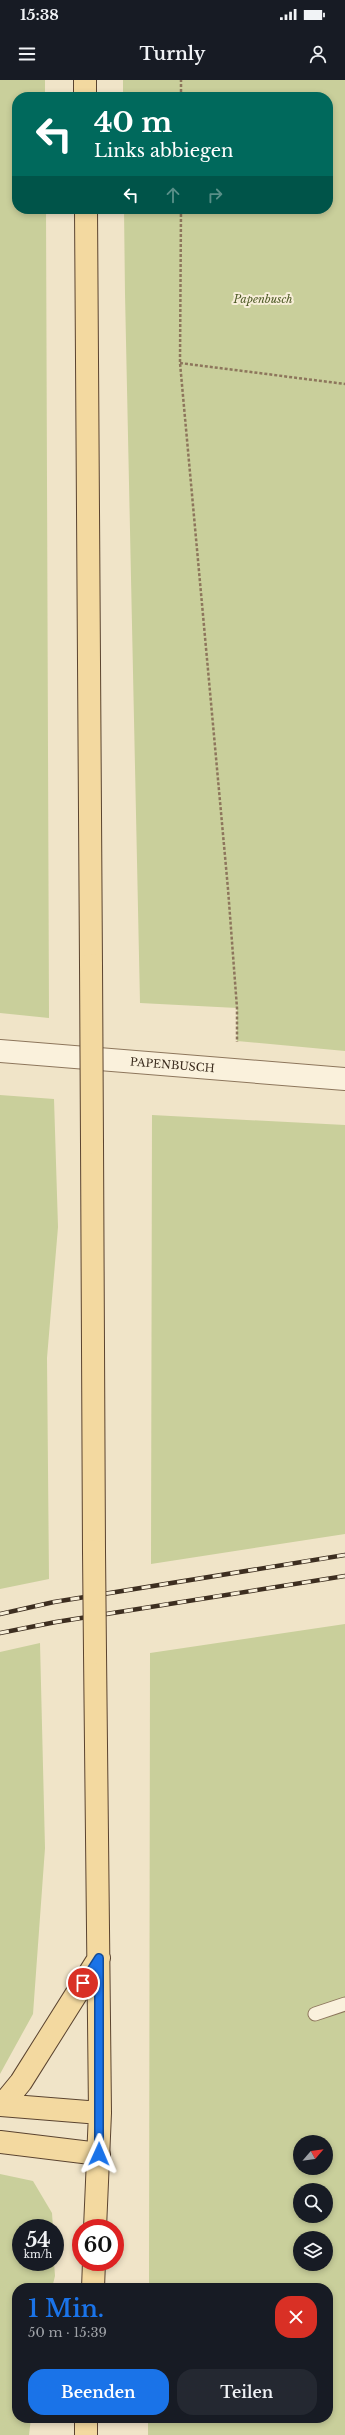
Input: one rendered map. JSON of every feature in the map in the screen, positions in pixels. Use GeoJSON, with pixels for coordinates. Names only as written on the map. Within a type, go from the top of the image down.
{"type":"FeatureCollection","features":[{"type":"Feature","properties":{"kind":"main road"},"geometry":{"type":"LineString","coordinates":[[85,80],[85,92]]}},
{"type":"Feature","properties":{"kind":"main road"},"geometry":{"type":"LineString","coordinates":[[86,214],[94,1551],[100,2112],[95,2219]]}},
{"type":"Feature","properties":{"kind":"main road"},"geometry":{"type":"LineString","coordinates":[[2,2105],[21,2082],[99,1958]]}},
{"type":"Feature","properties":{"kind":"main road"},"geometry":{"type":"LineString","coordinates":[[2,2105],[100,2112]]}},
{"type":"Feature","properties":{"kind":"main road"},"geometry":{"type":"LineString","coordinates":[[0,2142],[99,2154]]}},
{"type":"Feature","properties":{"kind":"main road"},"geometry":{"type":"LineString","coordinates":[[93,2283],[94,2271]]}},
{"type":"Feature","properties":{"kind":"main road"},"geometry":{"type":"LineString","coordinates":[[86,2423],[86,2435]]}},
{"type":"Feature","properties":{"kind":"street","name":"PAPENBUSCH"},"geometry":{"type":"LineString","coordinates":[[0,1050],[345,1079]]}},
{"type":"Feature","properties":{"kind":"lane"},"geometry":{"type":"LineString","coordinates":[[315,2014],[345,2004]]}},
{"type":"Feature","properties":{"kind":"path"},"geometry":{"type":"LineString","coordinates":[[181,80],[181,92]]}},
{"type":"Feature","properties":{"kind":"path"},"geometry":{"type":"LineString","coordinates":[[181,214],[180,364],[229,905],[237,1008],[238,1071]]}},
{"type":"Feature","properties":{"kind":"path"},"geometry":{"type":"LineString","coordinates":[[180,364],[345,384]]}},
{"type":"Feature","properties":{"kind":"green space"},"geometry":{"type":"Polygon","coordinates":[[[0,80],[45,80],[45,92],[12,92],[12,214],[46,214],[49,1018],[0,1013],[0,80]]]}},
{"type":"Feature","properties":{"kind":"green space","name":"Papenbusch"},"geometry":{"type":"Polygon","coordinates":[[[123,80],[345,80],[345,1051],[237,1041],[237,1008],[140,1003],[125,294],[124,214],[333,214],[333,92],[123,92],[123,80]]]}},
{"type":"Feature","properties":{"kind":"green space"},"geometry":{"type":"Polygon","coordinates":[[[0,1095],[54,1099],[58,1227],[47,1358],[49,1579],[0,1589],[0,1095]]]}},
{"type":"Feature","properties":{"kind":"green space"},"geometry":{"type":"Polygon","coordinates":[[[152,1115],[345,1125],[345,1534],[151,1564],[152,1115]]]}},
{"type":"Feature","properties":{"kind":"green space"},"geometry":{"type":"Polygon","coordinates":[[[345,1624],[345,2435],[148,2435],[148,2423],[333,2423],[333,2283],[149,2283],[150,1653],[345,1624]]]}},
{"type":"Feature","properties":{"kind":"green space"},"geometry":{"type":"Polygon","coordinates":[[[40,1643],[45,1848],[33,2014],[0,2074],[0,1652],[40,1643]]]}},
{"type":"Feature","properties":{"kind":"green space"},"geometry":{"type":"Polygon","coordinates":[[[0,2174],[33,2181],[52,2213],[52,2219],[12,2219],[12,2271],[55,2271],[53,2283],[12,2283],[12,2423],[30,2423],[29,2435],[0,2435],[0,2174]]]}},
{"type":"Feature","properties":{"kind":"railway"},"geometry":{"type":"LineString","coordinates":[[0,1614],[54,1602],[345,1555]]}},
{"type":"Feature","properties":{"kind":"railway"},"geometry":{"type":"LineString","coordinates":[[0,1633],[56,1622],[345,1576]]}},
{"type":"Feature","properties":{"kind":"route"},"geometry":{"type":"LineString","coordinates":[[83,1983],[99,1958],[99,2154]]}}]}
